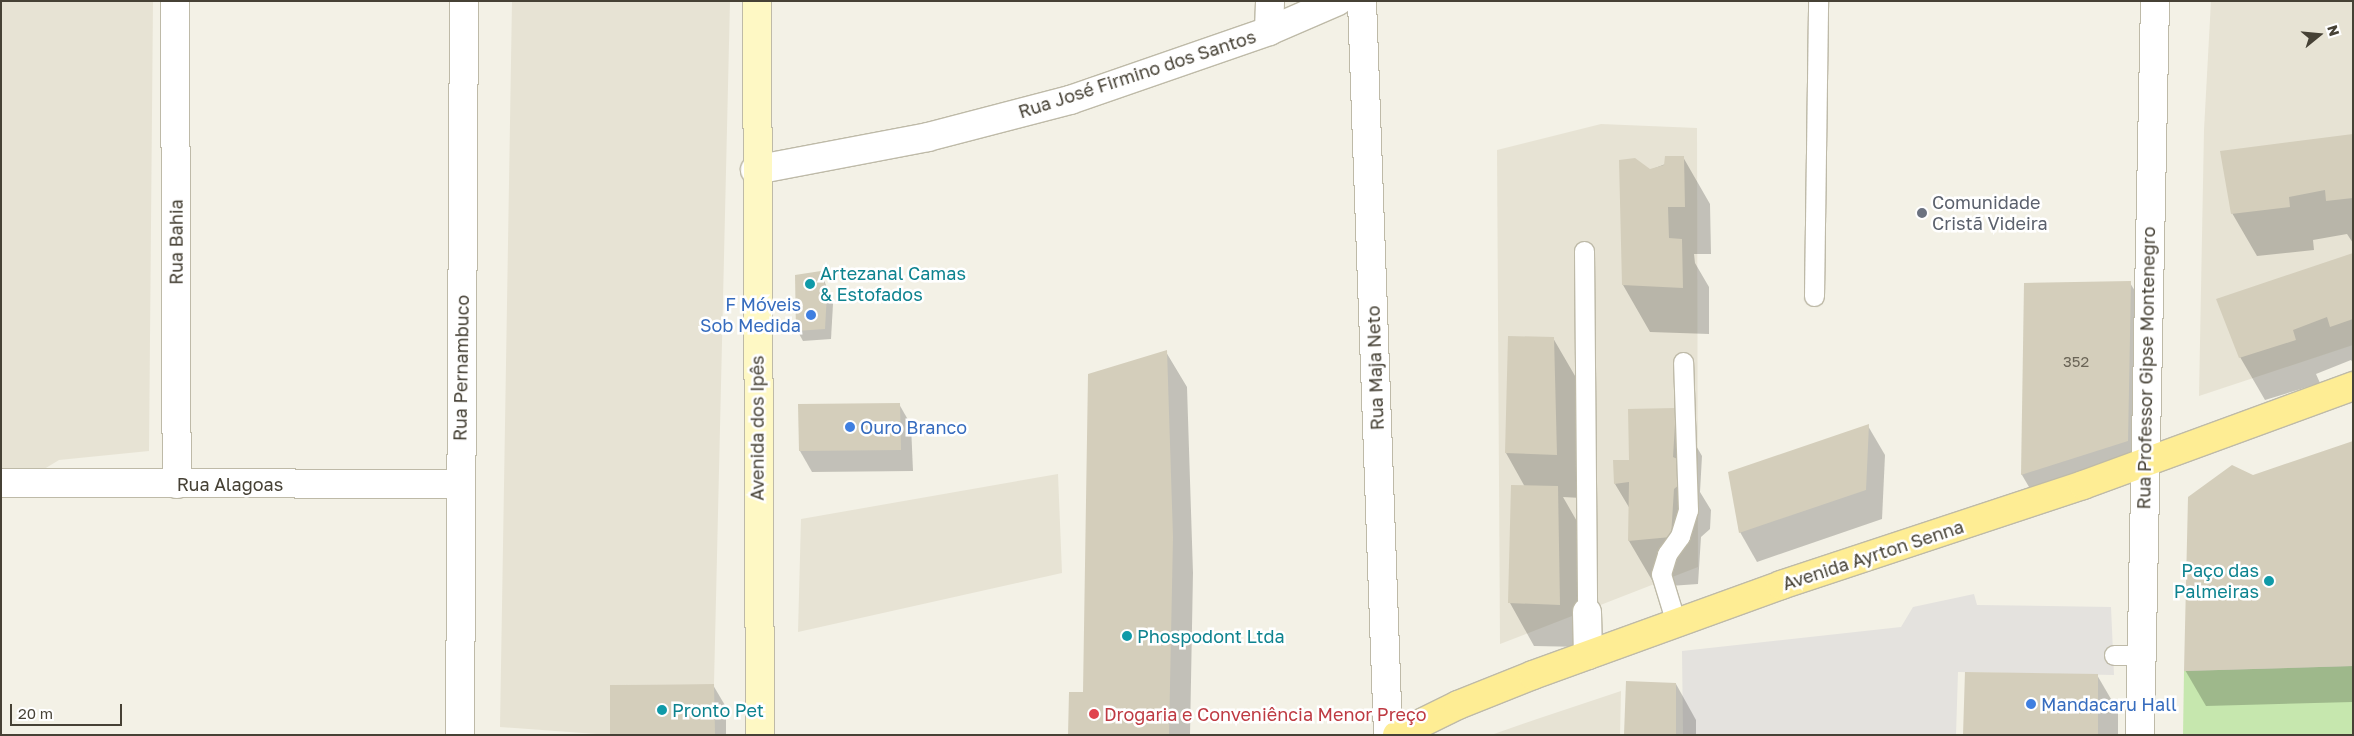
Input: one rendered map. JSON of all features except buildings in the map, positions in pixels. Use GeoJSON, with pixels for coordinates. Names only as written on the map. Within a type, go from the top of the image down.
{"type":"FeatureCollection","features":[{"type":"Feature","properties":{"kind":"main road","name":"Avenida Ayrton Senna"},"geometry":{"type":"LineString","coordinates":[[1397,735],[1458,705],[1588,655],[1781,585],[1988,518],[2146,463],[2353,386]]}},
{"type":"Feature","properties":{"kind":"street","name":"Rua Bahia"},"geometry":{"type":"LineString","coordinates":[[176,1],[177,484]]}},
{"type":"Feature","properties":{"kind":"street","name":"Rua Pernambuco"},"geometry":{"type":"LineString","coordinates":[[460,735],[464,1]]}},
{"type":"Feature","properties":{"kind":"street","name":"Avenida dos Ipês"},"geometry":{"type":"LineString","coordinates":[[757,1],[755,170],[760,735]]}},
{"type":"Feature","properties":{"kind":"street"},"geometry":{"type":"LineString","coordinates":[[1269,31],[1270,1]]}},
{"type":"Feature","properties":{"kind":"street","name":"Rua José Firmino dos Santos"},"geometry":{"type":"LineString","coordinates":[[755,170],[928,136],[1070,100],[1269,31],[1338,1]]}},
{"type":"Feature","properties":{"kind":"street","name":"Rua Maja Neto"},"geometry":{"type":"LineString","coordinates":[[1362,1],[1388,735]]}},
{"type":"Feature","properties":{"kind":"street","name":"Rua Professor Gipse Montenegro"},"geometry":{"type":"LineString","coordinates":[[2140,735],[2155,1]]}},
{"type":"Feature","properties":{"kind":"street","name":"Rua Alagoas"},"geometry":{"type":"LineString","coordinates":[[1,483],[460,484]]}},
{"type":"Feature","properties":{"kind":"street"},"geometry":{"type":"LineString","coordinates":[[1587,612],[1588,655]]}},
{"type":"Feature","properties":{"kind":"lane"},"geometry":{"type":"LineString","coordinates":[[1814,296],[1818,1]]}},
{"type":"Feature","properties":{"kind":"lane"},"geometry":{"type":"LineString","coordinates":[[1584,251],[1587,612]]}},
{"type":"Feature","properties":{"kind":"lane"},"geometry":{"type":"LineString","coordinates":[[1676,623],[1661,574],[1667,554],[1680,536],[1688,510],[1684,362]]}},
{"type":"Feature","properties":{"kind":"lane"},"geometry":{"type":"LineString","coordinates":[[2114,655],[2141,655]]}},
{"type":"Feature","properties":{"kind":"shaded area"},"geometry":{"type":"Polygon","coordinates":[[[1,1],[153,1],[149,451],[59,460],[36,474],[1,471],[1,1]]]}},
{"type":"Feature","properties":{"kind":"shaded area"},"geometry":{"type":"Polygon","coordinates":[[[512,1],[730,1],[714,684],[610,685],[610,735],[500,727],[512,1]]]}},
{"type":"Feature","properties":{"kind":"shaded area"},"geometry":{"type":"Polygon","coordinates":[[[2211,1],[2353,1],[2353,345],[2199,396],[2204,130],[2211,1]]]}},
{"type":"Feature","properties":{"kind":"shaded area"},"geometry":{"type":"Polygon","coordinates":[[[1601,124],[1697,128],[1698,567],[1500,644],[1497,150],[1601,124]]]}},
{"type":"Feature","properties":{"kind":"shaded area"},"geometry":{"type":"Polygon","coordinates":[[[1058,474],[1062,573],[798,632],[801,519],[1058,474]]]}},
{"type":"Feature","properties":{"kind":"shaded area"},"geometry":{"type":"Polygon","coordinates":[[[1974,594],[1977,605],[2111,607],[2114,675],[1958,672],[1956,735],[1683,735],[1682,651],[1901,627],[1913,607],[1974,594]]]}},
{"type":"Feature","properties":{"kind":"shaded area"},"geometry":{"type":"Polygon","coordinates":[[[1621,691],[1620,735],[1491,735],[1537,719],[1621,691]]]}},
{"type":"Feature","properties":{"kind":"green space"},"geometry":{"type":"Polygon","coordinates":[[[2353,666],[2353,735],[2183,735],[2184,671],[2353,666]]]}},
{"type":"Feature","properties":{"kind":"place","name":"Comunidade Cristã Videira"},"geometry":{"type":"Point","coordinates":[1922,213]}},
{"type":"Feature","properties":{"kind":"place","name":"Artezanal Camas & Estofados"},"geometry":{"type":"Point","coordinates":[810,284]}},
{"type":"Feature","properties":{"kind":"place","name":"F Móveis Sob Medida"},"geometry":{"type":"Point","coordinates":[811,315]}},
{"type":"Feature","properties":{"kind":"place","name":"Ouro Branco"},"geometry":{"type":"Point","coordinates":[850,427]}},
{"type":"Feature","properties":{"kind":"place","name":"Paço das Palmeiras"},"geometry":{"type":"Point","coordinates":[2269,581]}},
{"type":"Feature","properties":{"kind":"place","name":"Phospodont Ltda"},"geometry":{"type":"Point","coordinates":[1127,636]}},
{"type":"Feature","properties":{"kind":"place","name":"Mandacaru Hall"},"geometry":{"type":"Point","coordinates":[2031,704]}},
{"type":"Feature","properties":{"kind":"place","name":"Pronto Pet"},"geometry":{"type":"Point","coordinates":[662,710]}},
{"type":"Feature","properties":{"kind":"place","name":"Drogaria e Conveniência Menor Preço"},"geometry":{"type":"Point","coordinates":[1094,714]}}]}
